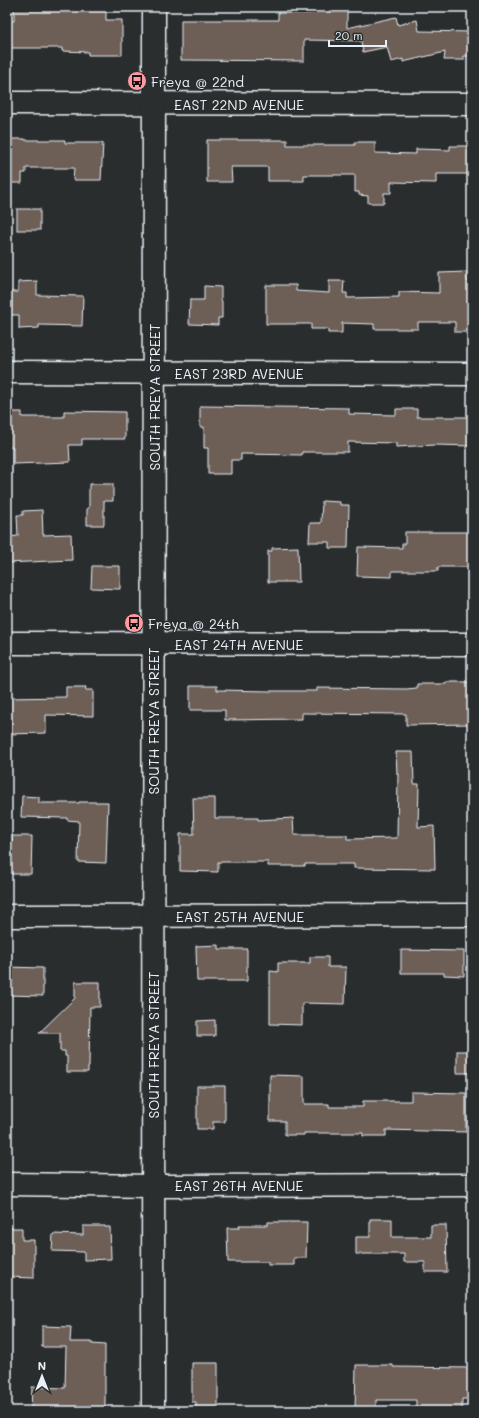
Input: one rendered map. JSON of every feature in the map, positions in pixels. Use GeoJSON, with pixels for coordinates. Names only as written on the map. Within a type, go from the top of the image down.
{"type":"FeatureCollection","features":[{"type":"Feature","properties":{"kind":"street","name":"SOUTH FREYA STREET"},"geometry":{"type":"LineString","coordinates":[[153,1411],[154,7]]}},
{"type":"Feature","properties":{"kind":"street","name":"EAST 22ND AVENUE"},"geometry":{"type":"LineString","coordinates":[[7,103],[472,104]]}},
{"type":"Feature","properties":{"kind":"street","name":"EAST 23RD AVENUE"},"geometry":{"type":"LineString","coordinates":[[7,372],[472,374]]}},
{"type":"Feature","properties":{"kind":"street","name":"EAST 24TH AVENUE"},"geometry":{"type":"LineString","coordinates":[[7,643],[472,644]]}},
{"type":"Feature","properties":{"kind":"street","name":"EAST 25TH AVENUE"},"geometry":{"type":"LineString","coordinates":[[7,916],[472,915]]}},
{"type":"Feature","properties":{"kind":"street","name":"EAST 26TH AVENUE"},"geometry":{"type":"LineString","coordinates":[[7,1184],[154,1186],[472,1185]]}},
{"type":"Feature","properties":{"kind":"building"},"geometry":{"type":"Polygon","coordinates":[[[14,7],[54,7],[75,8],[75,11],[106,11],[106,20],[122,20],[122,55],[88,55],[88,52],[62,51],[62,48],[7,48],[7,21],[14,21],[14,7]]]}},
{"type":"Feature","properties":{"kind":"building"},"geometry":{"type":"Polygon","coordinates":[[[311,7],[347,7],[347,28],[396,17],[398,25],[417,20],[419,31],[472,32],[472,56],[464,56],[464,60],[444,60],[445,52],[403,62],[403,59],[391,62],[387,47],[363,52],[361,41],[304,40],[304,61],[181,60],[181,20],[278,20],[278,13],[311,13],[311,7]]]}},
{"type":"Feature","properties":{"kind":"building"},"geometry":{"type":"Polygon","coordinates":[[[7,139],[65,140],[65,143],[103,143],[101,180],[73,180],[74,168],[26,168],[26,173],[22,173],[22,183],[7,183],[7,139]]]}},
{"type":"Feature","properties":{"kind":"building"},"geometry":{"type":"Polygon","coordinates":[[[207,140],[287,140],[287,145],[355,145],[355,142],[375,142],[375,153],[416,154],[416,149],[450,150],[450,146],[472,146],[472,174],[436,174],[436,183],[391,182],[391,193],[384,193],[384,203],[368,203],[368,196],[359,195],[359,192],[355,192],[355,175],[304,175],[304,181],[268,181],[268,167],[231,167],[232,182],[207,182],[207,140]]]}},
{"type":"Feature","properties":{"kind":"building"},"geometry":{"type":"Polygon","coordinates":[[[17,209],[40,209],[40,230],[17,230],[17,209]]]}},
{"type":"Feature","properties":{"kind":"building"},"geometry":{"type":"Polygon","coordinates":[[[467,272],[467,281],[472,281],[472,332],[455,332],[455,322],[418,322],[418,329],[374,329],[374,324],[342,323],[342,333],[328,333],[328,329],[311,329],[311,324],[266,324],[266,285],[296,285],[296,291],[329,293],[329,281],[344,281],[343,293],[347,293],[347,298],[399,297],[399,292],[439,293],[439,273],[467,272]]]}},
{"type":"Feature","properties":{"kind":"building"},"geometry":{"type":"Polygon","coordinates":[[[37,281],[37,295],[83,296],[82,326],[39,325],[39,328],[19,329],[19,315],[7,315],[7,292],[18,292],[18,282],[37,281]]]}},
{"type":"Feature","properties":{"kind":"building"},"geometry":{"type":"Polygon","coordinates":[[[204,286],[221,287],[222,318],[218,318],[218,325],[189,324],[190,300],[204,300],[204,286]]]}},
{"type":"Feature","properties":{"kind":"building"},"geometry":{"type":"Polygon","coordinates":[[[200,406],[349,408],[349,414],[396,415],[396,409],[417,409],[417,417],[472,417],[472,446],[435,445],[396,447],[396,443],[348,442],[348,452],[302,452],[302,455],[241,454],[241,460],[231,460],[231,474],[208,474],[208,448],[204,448],[204,427],[200,427],[200,406]]]}},
{"type":"Feature","properties":{"kind":"building"},"geometry":{"type":"Polygon","coordinates":[[[64,411],[125,412],[125,439],[82,439],[82,445],[69,445],[70,462],[13,464],[13,447],[7,447],[7,412],[22,412],[22,417],[64,417],[64,411]]]}},
{"type":"Feature","properties":{"kind":"building"},"geometry":{"type":"Polygon","coordinates":[[[89,484],[113,484],[113,501],[104,501],[104,525],[87,525],[89,484]]]}},
{"type":"Feature","properties":{"kind":"building"},"geometry":{"type":"Polygon","coordinates":[[[322,501],[340,502],[340,505],[349,505],[348,548],[329,548],[329,542],[309,542],[310,523],[321,523],[322,501]]]}},
{"type":"Feature","properties":{"kind":"building"},"geometry":{"type":"Polygon","coordinates":[[[42,510],[43,535],[71,534],[72,560],[7,563],[7,537],[18,536],[17,515],[23,515],[23,511],[42,510]]]}},
{"type":"Feature","properties":{"kind":"building"},"geometry":{"type":"Polygon","coordinates":[[[405,532],[472,532],[472,567],[438,567],[438,571],[392,571],[392,577],[357,576],[358,547],[402,548],[402,544],[405,544],[405,532]]]}},
{"type":"Feature","properties":{"kind":"building"},"geometry":{"type":"Polygon","coordinates":[[[298,547],[299,582],[268,582],[268,551],[272,551],[272,548],[298,547]]]}},
{"type":"Feature","properties":{"kind":"building"},"geometry":{"type":"Polygon","coordinates":[[[92,566],[120,566],[120,589],[91,588],[92,566]]]}},
{"type":"Feature","properties":{"kind":"building"},"geometry":{"type":"Polygon","coordinates":[[[446,682],[472,682],[472,724],[406,725],[406,714],[302,713],[302,719],[225,720],[225,710],[190,710],[190,686],[217,686],[217,690],[317,691],[317,688],[406,689],[417,688],[417,684],[446,684],[446,682]]]}},
{"type":"Feature","properties":{"kind":"building"},"geometry":{"type":"Polygon","coordinates":[[[66,687],[86,687],[85,690],[93,690],[93,716],[46,715],[46,733],[7,734],[7,698],[66,697],[66,687]]]}},
{"type":"Feature","properties":{"kind":"building"},"geometry":{"type":"Polygon","coordinates":[[[396,752],[413,752],[414,784],[419,784],[418,827],[434,826],[435,869],[354,868],[354,864],[268,866],[268,862],[218,862],[218,872],[180,871],[180,834],[194,834],[193,798],[215,798],[215,818],[258,818],[258,820],[293,818],[294,835],[347,835],[347,839],[397,838],[398,774],[396,752]]]}},
{"type":"Feature","properties":{"kind":"building"},"geometry":{"type":"Polygon","coordinates":[[[22,796],[39,797],[39,803],[108,802],[106,863],[78,862],[79,821],[67,820],[67,818],[21,817],[22,796]]]}},
{"type":"Feature","properties":{"kind":"building"},"geometry":{"type":"Polygon","coordinates":[[[12,836],[32,836],[31,874],[7,874],[7,842],[12,842],[12,836]]]}},
{"type":"Feature","properties":{"kind":"building"},"geometry":{"type":"Polygon","coordinates":[[[219,945],[219,949],[247,949],[247,981],[197,981],[196,946],[219,945]]]}},
{"type":"Feature","properties":{"kind":"building"},"geometry":{"type":"Polygon","coordinates":[[[401,950],[464,951],[464,976],[444,975],[444,973],[401,973],[401,950]]]}},
{"type":"Feature","properties":{"kind":"building"},"geometry":{"type":"Polygon","coordinates":[[[310,957],[328,957],[328,967],[346,967],[345,1004],[302,1003],[302,1025],[270,1024],[270,971],[278,972],[278,963],[310,963],[310,957]]]}},
{"type":"Feature","properties":{"kind":"building"},"geometry":{"type":"Polygon","coordinates":[[[7,967],[43,968],[43,996],[7,995],[7,967]]]}},
{"type":"Feature","properties":{"kind":"building"},"geometry":{"type":"Polygon","coordinates":[[[75,982],[100,982],[100,1007],[90,1007],[88,1072],[67,1072],[67,1056],[65,1056],[65,1051],[60,1051],[60,1033],[39,1033],[75,998],[75,982]]]}},
{"type":"Feature","properties":{"kind":"building"},"geometry":{"type":"Polygon","coordinates":[[[215,1020],[215,1036],[197,1036],[197,1021],[215,1020]]]}},
{"type":"Feature","properties":{"kind":"building"},"geometry":{"type":"Polygon","coordinates":[[[457,1051],[472,1051],[472,1073],[457,1073],[457,1051]]]}},
{"type":"Feature","properties":{"kind":"building"},"geometry":{"type":"Polygon","coordinates":[[[270,1075],[304,1076],[304,1104],[329,1104],[329,1107],[363,1107],[363,1101],[411,1101],[411,1092],[466,1093],[466,1132],[386,1130],[386,1136],[363,1136],[363,1133],[304,1133],[304,1135],[285,1135],[285,1121],[270,1121],[270,1075]]]}},
{"type":"Feature","properties":{"kind":"building"},"geometry":{"type":"Polygon","coordinates":[[[197,1086],[225,1086],[225,1122],[213,1122],[213,1129],[197,1129],[197,1086]]]}},
{"type":"Feature","properties":{"kind":"building"},"geometry":{"type":"Polygon","coordinates":[[[370,1219],[392,1219],[392,1237],[431,1237],[431,1225],[446,1225],[447,1272],[425,1272],[425,1262],[404,1262],[404,1254],[356,1254],[356,1237],[370,1237],[370,1219]]]}},
{"type":"Feature","properties":{"kind":"building"},"geometry":{"type":"Polygon","coordinates":[[[268,1222],[307,1222],[306,1258],[294,1258],[294,1265],[268,1265],[268,1262],[228,1262],[227,1228],[240,1228],[239,1225],[268,1225],[268,1222]]]}},
{"type":"Feature","properties":{"kind":"building"},"geometry":{"type":"Polygon","coordinates":[[[83,1226],[110,1227],[111,1259],[84,1260],[84,1252],[52,1251],[53,1234],[83,1235],[83,1226]]]}},
{"type":"Feature","properties":{"kind":"building"},"geometry":{"type":"Polygon","coordinates":[[[7,1228],[22,1228],[22,1240],[34,1240],[34,1278],[7,1277],[7,1228]]]}},
{"type":"Feature","properties":{"kind":"building"},"geometry":{"type":"Polygon","coordinates":[[[42,1326],[71,1327],[70,1342],[92,1342],[92,1344],[105,1345],[105,1411],[31,1411],[32,1387],[65,1388],[66,1347],[42,1347],[42,1326]]]}},
{"type":"Feature","properties":{"kind":"building"},"geometry":{"type":"Polygon","coordinates":[[[192,1363],[218,1363],[218,1411],[196,1411],[196,1402],[192,1402],[192,1363]]]}},
{"type":"Feature","properties":{"kind":"building"},"geometry":{"type":"Polygon","coordinates":[[[356,1365],[472,1368],[472,1399],[462,1399],[462,1411],[416,1411],[416,1400],[376,1400],[376,1411],[355,1411],[356,1365]]]}},
{"type":"Feature","properties":{"kind":"place","name":"Freya @ 22nd"},"geometry":{"type":"Point","coordinates":[137,81]}},
{"type":"Feature","properties":{"kind":"place","name":"Freya @ 24th"},"geometry":{"type":"Point","coordinates":[134,623]}}]}
